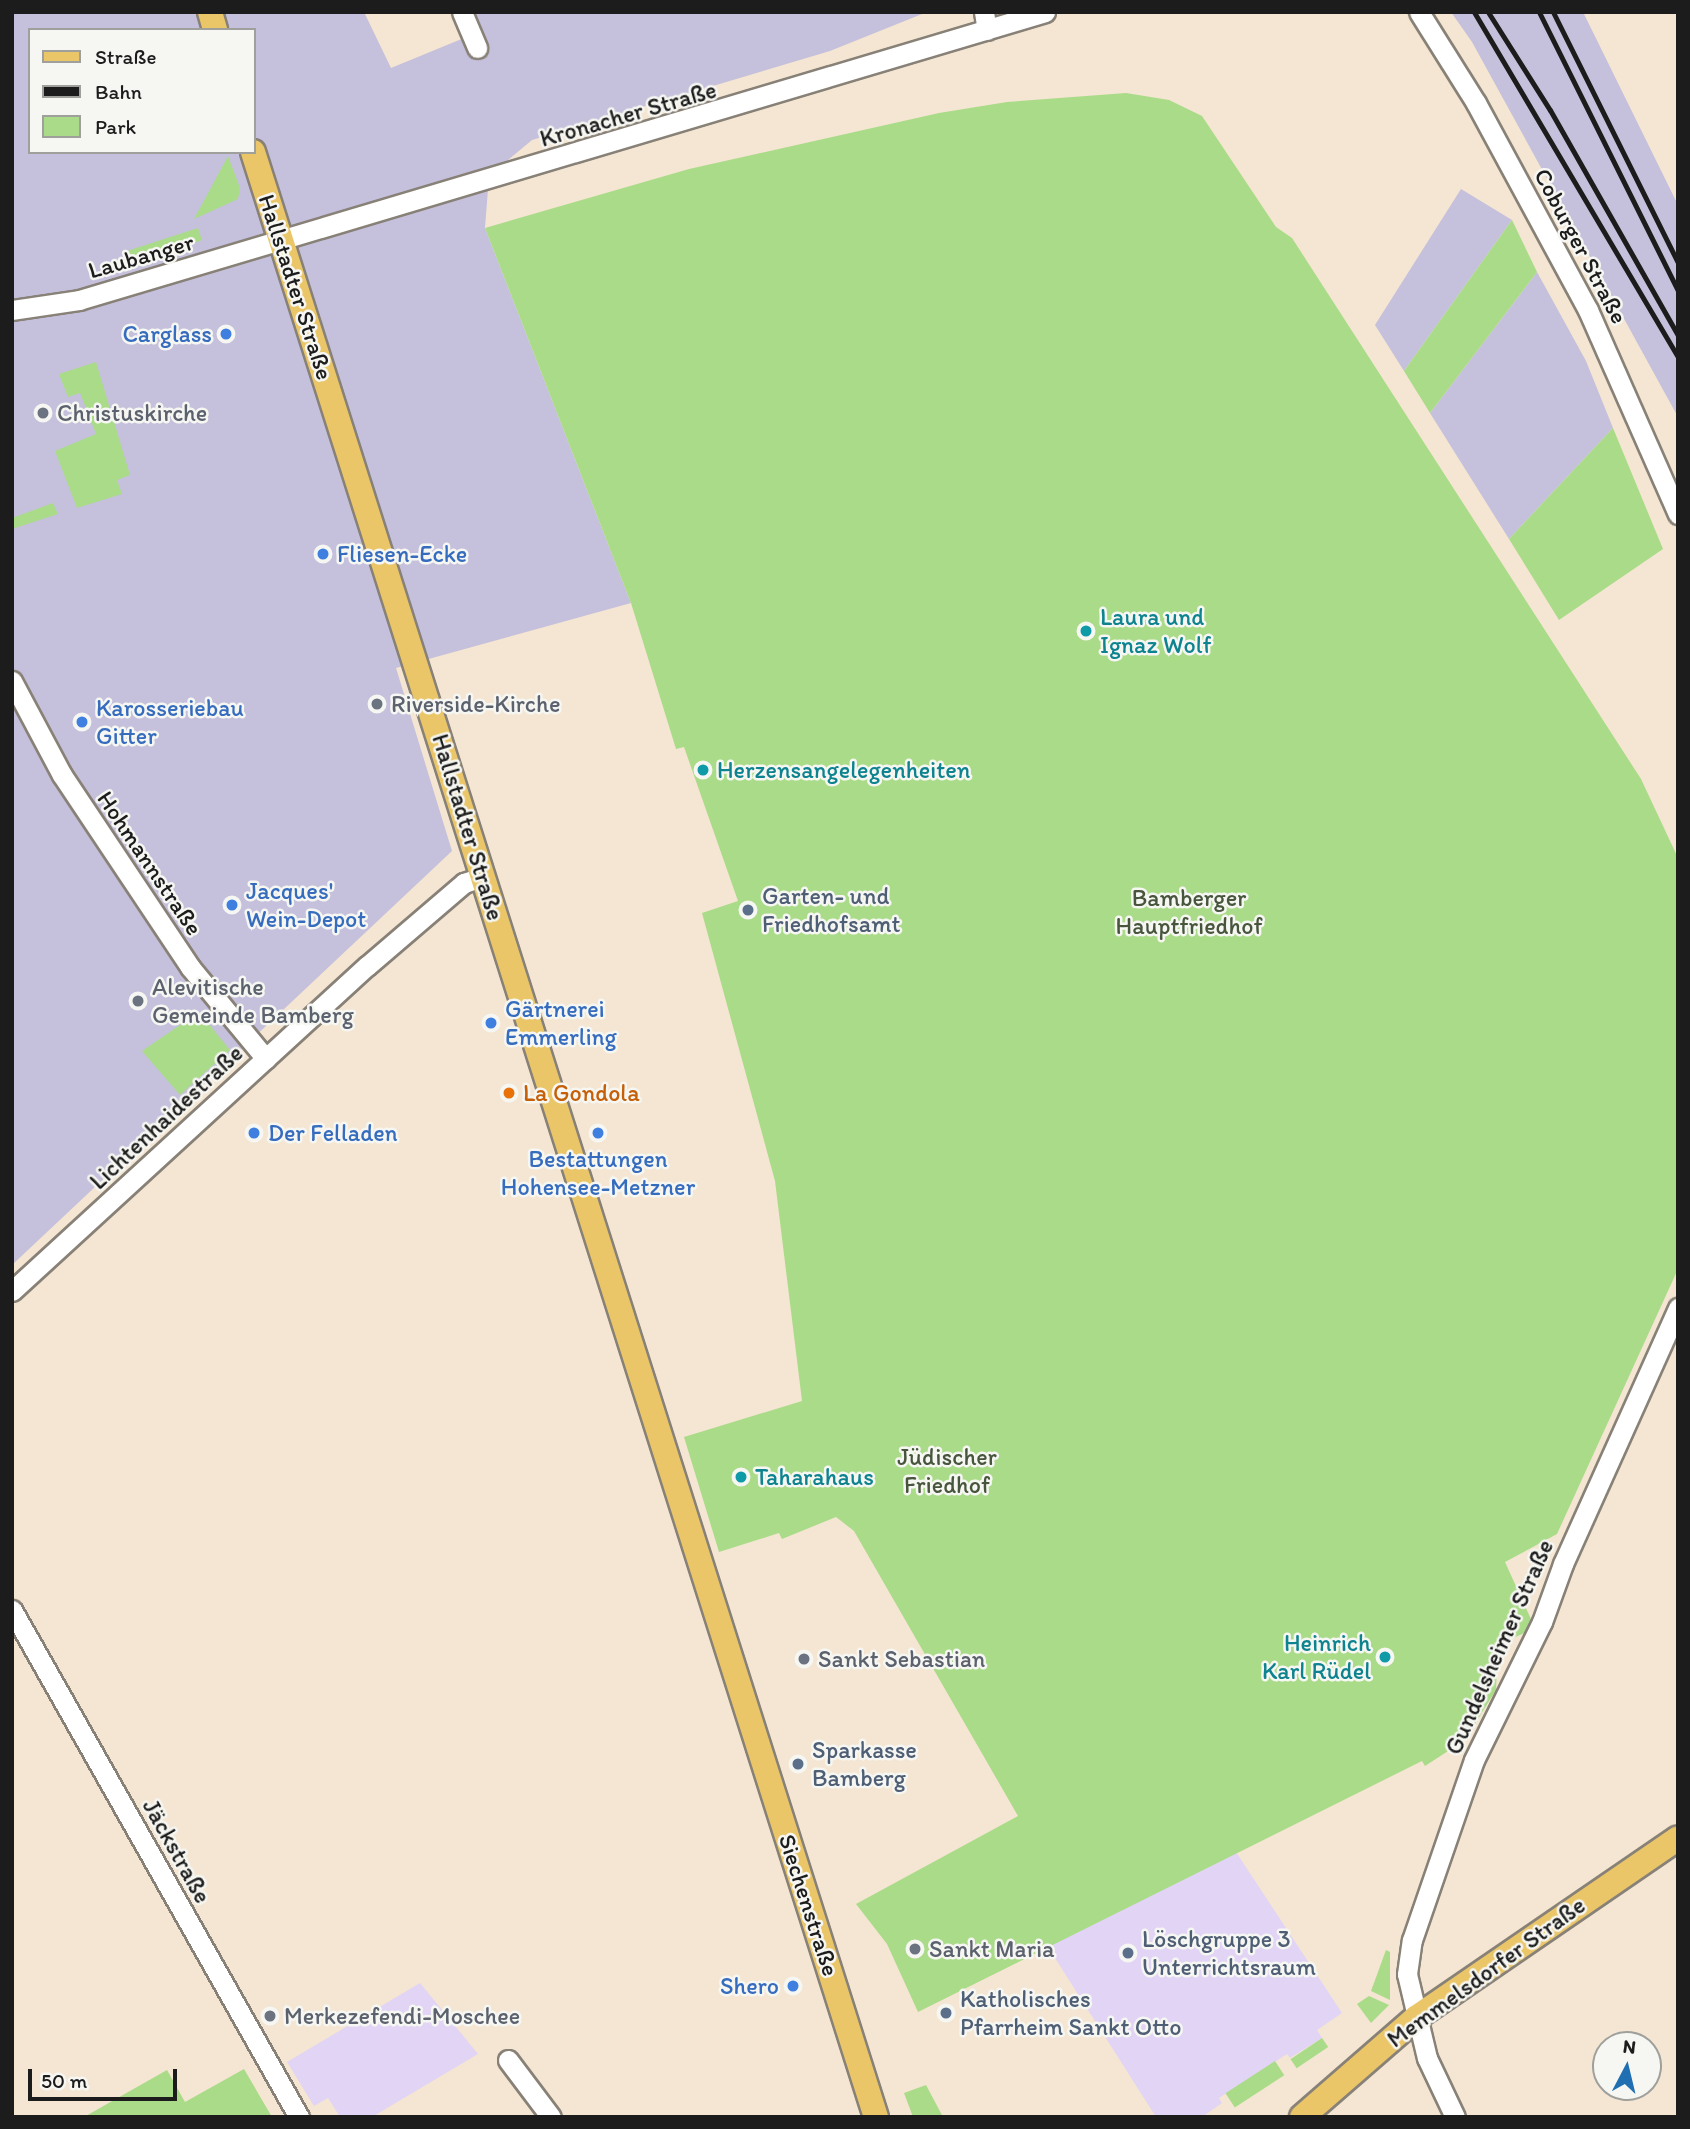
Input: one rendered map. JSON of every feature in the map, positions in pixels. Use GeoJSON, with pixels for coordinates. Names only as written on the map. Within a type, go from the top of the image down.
{"type":"FeatureCollection","features":[{"type":"Feature","properties":{"kind":"main road","name":"Hallstadter Straße"},"geometry":{"type":"LineString","coordinates":[[254,154],[484,876],[740,1694]]}},
{"type":"Feature","properties":{"kind":"main road","name":"Siechenstraße"},"geometry":{"type":"LineString","coordinates":[[740,1694],[876,2117]]}},
{"type":"Feature","properties":{"kind":"main road","name":"Memmelsdorfer Straße"},"geometry":{"type":"LineString","coordinates":[[1302,2117],[1417,2017],[1678,1838]]}},
{"type":"Feature","properties":{"kind":"street"},"geometry":{"type":"LineString","coordinates":[[461,12],[477,48]]}},
{"type":"Feature","properties":{"kind":"street","name":"Kronacher Straße"},"geometry":{"type":"LineString","coordinates":[[282,241],[985,21],[1045,12]]}},
{"type":"Feature","properties":{"kind":"street","name":"Coburger Straße"},"geometry":{"type":"LineString","coordinates":[[1419,12],[1476,103],[1588,310],[1678,514]]}},
{"type":"Feature","properties":{"kind":"street","name":"Laubanger"},"geometry":{"type":"LineString","coordinates":[[12,310],[79,300],[282,241]]}},
{"type":"Feature","properties":{"kind":"street","name":"Hohmannstraße"},"geometry":{"type":"LineString","coordinates":[[12,681],[62,775],[182,956],[266,1059]]}},
{"type":"Feature","properties":{"kind":"street","name":"Lichtenhaidestraße"},"geometry":{"type":"LineString","coordinates":[[12,1291],[451,894],[464,883],[484,876]]}},
{"type":"Feature","properties":{"kind":"street","name":"Gundelsheimer Straße"},"geometry":{"type":"LineString","coordinates":[[1455,2117],[1427,2058],[1417,2017],[1407,1975],[1412,1940],[1460,1796],[1542,1622],[1563,1564],[1678,1308]]}},
{"type":"Feature","properties":{"kind":"street","name":"Jäckstraße"},"geometry":{"type":"LineString","coordinates":[[12,1610],[299,2117]]}},
{"type":"Feature","properties":{"kind":"street"},"geometry":{"type":"LineString","coordinates":[[508,2060],[551,2117]]}},
{"type":"Feature","properties":{"kind":"shaded area"},"geometry":{"type":"Polygon","coordinates":[[[12,12],[364,12],[391,68],[464,38],[454,12],[927,12],[830,51],[532,140],[489,176],[485,228],[631,603],[396,668],[452,851],[12,1265],[12,12]]]}},
{"type":"Feature","properties":{"kind":"shaded area"},"geometry":{"type":"Polygon","coordinates":[[[1451,12],[1583,12],[1678,205],[1678,417],[1472,42],[1451,12]]]}},
{"type":"Feature","properties":{"kind":"shaded area"},"geometry":{"type":"Polygon","coordinates":[[[1461,189],[1512,220],[1404,371],[1375,325],[1461,189]]]}},
{"type":"Feature","properties":{"kind":"shaded area"},"geometry":{"type":"Polygon","coordinates":[[[1537,272],[1586,361],[1613,428],[1509,539],[1430,413],[1537,272]]]}},
{"type":"Feature","properties":{"kind":"shaded area"},"geometry":{"type":"Polygon","coordinates":[[[1236,1852],[1342,2013],[1317,2030],[1322,2038],[1290,2058],[1287,2054],[1219,2098],[1222,2103],[1202,2117],[1156,2117],[1048,1947],[1236,1852]]]}},
{"type":"Feature","properties":{"kind":"shaded area"},"geometry":{"type":"Polygon","coordinates":[[[420,1983],[478,2054],[372,2117],[340,2117],[328,2098],[314,2106],[287,2062],[420,1983]]]}},
{"type":"Feature","properties":{"kind":"green space","name":"Bamberger Hauptfriedhof"},"geometry":{"type":"Polygon","coordinates":[[[1126,93],[1169,100],[1202,116],[1276,227],[1292,238],[1641,779],[1678,858],[1678,1269],[1557,1534],[1505,1562],[1535,1628],[1498,1645],[1496,1690],[1465,1740],[1425,1766],[1422,1761],[918,2012],[887,1944],[856,1904],[1018,1816],[854,1531],[836,1517],[782,1539],[779,1533],[719,1552],[684,1437],[802,1401],[775,1181],[702,913],[738,901],[684,747],[676,749],[631,603],[485,228],[689,169],[939,113],[1007,102],[1126,93]]]}},
{"type":"Feature","properties":{"kind":"green space"},"geometry":{"type":"Polygon","coordinates":[[[228,156],[240,188],[238,199],[194,219],[228,156]]]}},
{"type":"Feature","properties":{"kind":"green space"},"geometry":{"type":"Polygon","coordinates":[[[1512,220],[1537,272],[1430,413],[1404,371],[1512,220]]]}},
{"type":"Feature","properties":{"kind":"green space"},"geometry":{"type":"Polygon","coordinates":[[[198,228],[202,240],[128,264],[124,252],[198,228]]]}},
{"type":"Feature","properties":{"kind":"green space"},"geometry":{"type":"Polygon","coordinates":[[[96,362],[130,475],[117,480],[122,494],[77,508],[55,451],[96,434],[80,393],[68,397],[59,374],[96,362]]]}},
{"type":"Feature","properties":{"kind":"green space"},"geometry":{"type":"Polygon","coordinates":[[[1613,428],[1663,549],[1559,620],[1509,539],[1613,428]]]}},
{"type":"Feature","properties":{"kind":"green space"},"geometry":{"type":"Polygon","coordinates":[[[53,503],[58,514],[12,529],[12,518],[53,503]]]}},
{"type":"Feature","properties":{"kind":"green space"},"geometry":{"type":"Polygon","coordinates":[[[199,1012],[230,1050],[180,1095],[142,1051],[199,1012]]]}},
{"type":"Feature","properties":{"kind":"green space"},"geometry":{"type":"Polygon","coordinates":[[[1386,1950],[1390,1952],[1390,2000],[1371,1991],[1386,1950]]]}},
{"type":"Feature","properties":{"kind":"green space"},"geometry":{"type":"Polygon","coordinates":[[[1369,1996],[1389,2005],[1371,2023],[1357,2004],[1369,1996]]]}},
{"type":"Feature","properties":{"kind":"green space"},"geometry":{"type":"Polygon","coordinates":[[[1322,2038],[1328,2047],[1297,2068],[1290,2059],[1322,2038]]]}},
{"type":"Feature","properties":{"kind":"green space"},"geometry":{"type":"Polygon","coordinates":[[[1275,2061],[1284,2075],[1235,2107],[1226,2093],[1275,2061]]]}},
{"type":"Feature","properties":{"kind":"green space"},"geometry":{"type":"Polygon","coordinates":[[[244,2069],[272,2117],[84,2117],[167,2070],[185,2102],[244,2069]]]}},
{"type":"Feature","properties":{"kind":"green space"},"geometry":{"type":"Polygon","coordinates":[[[926,2085],[943,2117],[913,2117],[904,2093],[926,2085]]]}},
{"type":"Feature","properties":{"kind":"railway"},"geometry":{"type":"LineString","coordinates":[[1474,12],[1678,357]]}},
{"type":"Feature","properties":{"kind":"railway"},"geometry":{"type":"LineString","coordinates":[[1488,12],[1550,110],[1678,335]]}},
{"type":"Feature","properties":{"kind":"railway"},"geometry":{"type":"LineString","coordinates":[[1539,12],[1678,291]]}},
{"type":"Feature","properties":{"kind":"railway"},"geometry":{"type":"LineString","coordinates":[[1553,12],[1678,263]]}},
{"type":"Feature","properties":{"kind":"place","name":"Carglass"},"geometry":{"type":"Point","coordinates":[226,334]}},
{"type":"Feature","properties":{"kind":"place","name":"Christuskirche"},"geometry":{"type":"Point","coordinates":[43,413]}},
{"type":"Feature","properties":{"kind":"place","name":"Fliesen-Ecke"},"geometry":{"type":"Point","coordinates":[323,554]}},
{"type":"Feature","properties":{"kind":"place","name":"Laura und Ignaz Wolf"},"geometry":{"type":"Point","coordinates":[1086,631]}},
{"type":"Feature","properties":{"kind":"place","name":"Riverside-Kirche"},"geometry":{"type":"Point","coordinates":[377,704]}},
{"type":"Feature","properties":{"kind":"place","name":"Karosseriebau Gitter"},"geometry":{"type":"Point","coordinates":[82,722]}},
{"type":"Feature","properties":{"kind":"place","name":"Herzensangelegenheiten"},"geometry":{"type":"Point","coordinates":[703,770]}},
{"type":"Feature","properties":{"kind":"place","name":"Jacques' Wein-Depot"},"geometry":{"type":"Point","coordinates":[232,905]}},
{"type":"Feature","properties":{"kind":"place","name":"Garten- und Friedhofsamt"},"geometry":{"type":"Point","coordinates":[748,910]}},
{"type":"Feature","properties":{"kind":"place","name":"Alevitische Gemeinde Bamberg"},"geometry":{"type":"Point","coordinates":[138,1001]}},
{"type":"Feature","properties":{"kind":"place","name":"Gärtnerei Emmerling"},"geometry":{"type":"Point","coordinates":[491,1023]}},
{"type":"Feature","properties":{"kind":"place","name":"La Gondola"},"geometry":{"type":"Point","coordinates":[509,1093]}},
{"type":"Feature","properties":{"kind":"place","name":"Der Felladen"},"geometry":{"type":"Point","coordinates":[254,1133]}},
{"type":"Feature","properties":{"kind":"place","name":"Bestattungen Hohensee-Metzner"},"geometry":{"type":"Point","coordinates":[598,1133]}},
{"type":"Feature","properties":{"kind":"place","name":"Taharahaus"},"geometry":{"type":"Point","coordinates":[741,1477]}},
{"type":"Feature","properties":{"kind":"place","name":"Heinrich Karl Rüdel"},"geometry":{"type":"Point","coordinates":[1385,1657]}},
{"type":"Feature","properties":{"kind":"place","name":"Sankt Sebastian"},"geometry":{"type":"Point","coordinates":[804,1659]}},
{"type":"Feature","properties":{"kind":"place","name":"Sparkasse Bamberg"},"geometry":{"type":"Point","coordinates":[798,1764]}},
{"type":"Feature","properties":{"kind":"place","name":"Sankt Maria"},"geometry":{"type":"Point","coordinates":[915,1949]}},
{"type":"Feature","properties":{"kind":"place","name":"Löschgruppe 3 Unterrichtsraum"},"geometry":{"type":"Point","coordinates":[1128,1953]}},
{"type":"Feature","properties":{"kind":"place","name":"Shero"},"geometry":{"type":"Point","coordinates":[793,1986]}},
{"type":"Feature","properties":{"kind":"place","name":"Katholisches Pfarrheim Sankt Otto"},"geometry":{"type":"Point","coordinates":[946,2013]}},
{"type":"Feature","properties":{"kind":"place","name":"Merkezefendi-Moschee"},"geometry":{"type":"Point","coordinates":[270,2016]}},
{"type":"Feature","properties":{"kind":"park label","name":"Jüdischer Friedhof"},"geometry":{"type":"Point","coordinates":[947,1471]}}]}
